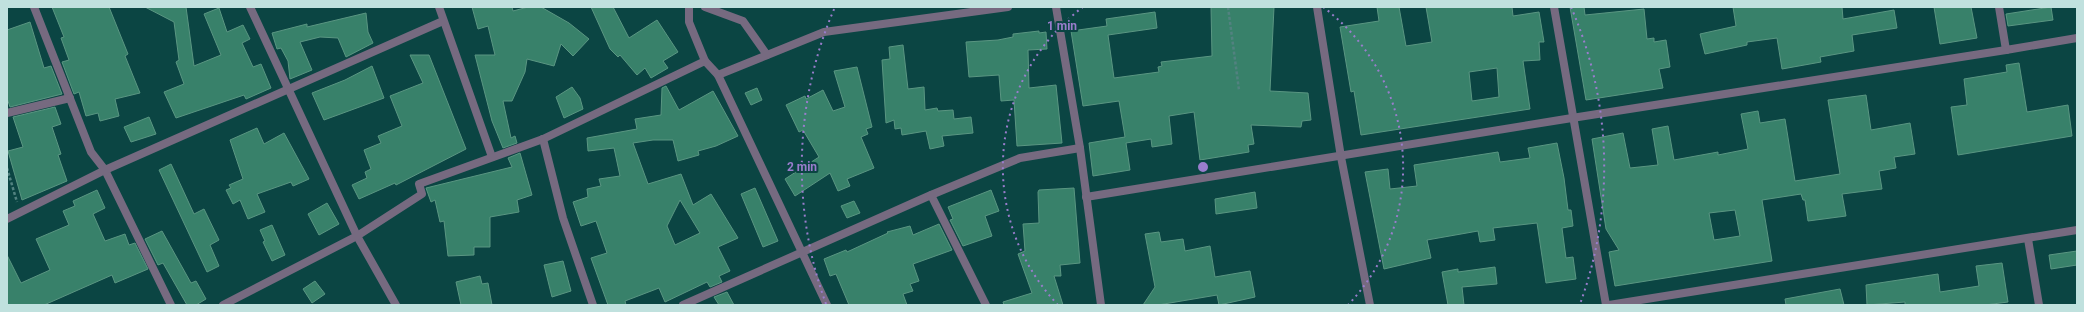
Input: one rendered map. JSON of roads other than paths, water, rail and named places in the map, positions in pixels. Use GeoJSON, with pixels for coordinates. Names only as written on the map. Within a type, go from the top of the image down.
{"type":"FeatureCollection","features":[{"type":"Feature","properties":{"kind":"street"},"geometry":{"type":"LineString","coordinates":[[34,7],[91,152],[105,170],[171,305]]}},
{"type":"Feature","properties":{"kind":"street"},"geometry":{"type":"LineString","coordinates":[[250,7],[290,89],[357,236],[396,305]]}},
{"type":"Feature","properties":{"kind":"street"},"geometry":{"type":"LineString","coordinates":[[439,7],[492,157]]}},
{"type":"Feature","properties":{"kind":"street"},"geometry":{"type":"LineString","coordinates":[[689,7],[689,22],[705,61],[718,75],[827,305]]}},
{"type":"Feature","properties":{"kind":"street"},"geometry":{"type":"LineString","coordinates":[[705,7],[743,21],[767,55]]}},
{"type":"Feature","properties":{"kind":"street"},"geometry":{"type":"LineString","coordinates":[[718,75],[824,32],[1008,7]]}},
{"type":"Feature","properties":{"kind":"street"},"geometry":{"type":"LineString","coordinates":[[1056,7],[1080,148],[1101,305]]}},
{"type":"Feature","properties":{"kind":"street"},"geometry":{"type":"LineString","coordinates":[[1317,7],[1341,157],[1370,305]]}},
{"type":"Feature","properties":{"kind":"street"},"geometry":{"type":"LineString","coordinates":[[1554,7],[1572,118],[1607,305],[2028,240],[2077,230]]}},
{"type":"Feature","properties":{"kind":"street"},"geometry":{"type":"LineString","coordinates":[[1999,7],[2006,50]]}},
{"type":"Feature","properties":{"kind":"street"},"geometry":{"type":"LineString","coordinates":[[7,219],[105,170],[443,21]]}},
{"type":"Feature","properties":{"kind":"street"},"geometry":{"type":"LineString","coordinates":[[1086,197],[2077,38]]}},
{"type":"Feature","properties":{"kind":"street"},"geometry":{"type":"LineString","coordinates":[[223,305],[357,236],[422,194],[419,184],[542,139],[705,61]]}},
{"type":"Feature","properties":{"kind":"street"},"geometry":{"type":"LineString","coordinates":[[7,113],[70,98]]}},
{"type":"Feature","properties":{"kind":"street"},"geometry":{"type":"LineString","coordinates":[[542,139],[563,218],[593,305]]}},
{"type":"Feature","properties":{"kind":"street"},"geometry":{"type":"LineString","coordinates":[[683,305],[931,195],[1020,158],[1080,148]]}},
{"type":"Feature","properties":{"kind":"street"},"geometry":{"type":"LineString","coordinates":[[931,195],[986,305]]}},
{"type":"Feature","properties":{"kind":"street"},"geometry":{"type":"LineString","coordinates":[[2028,240],[2038,305]]}}]}
